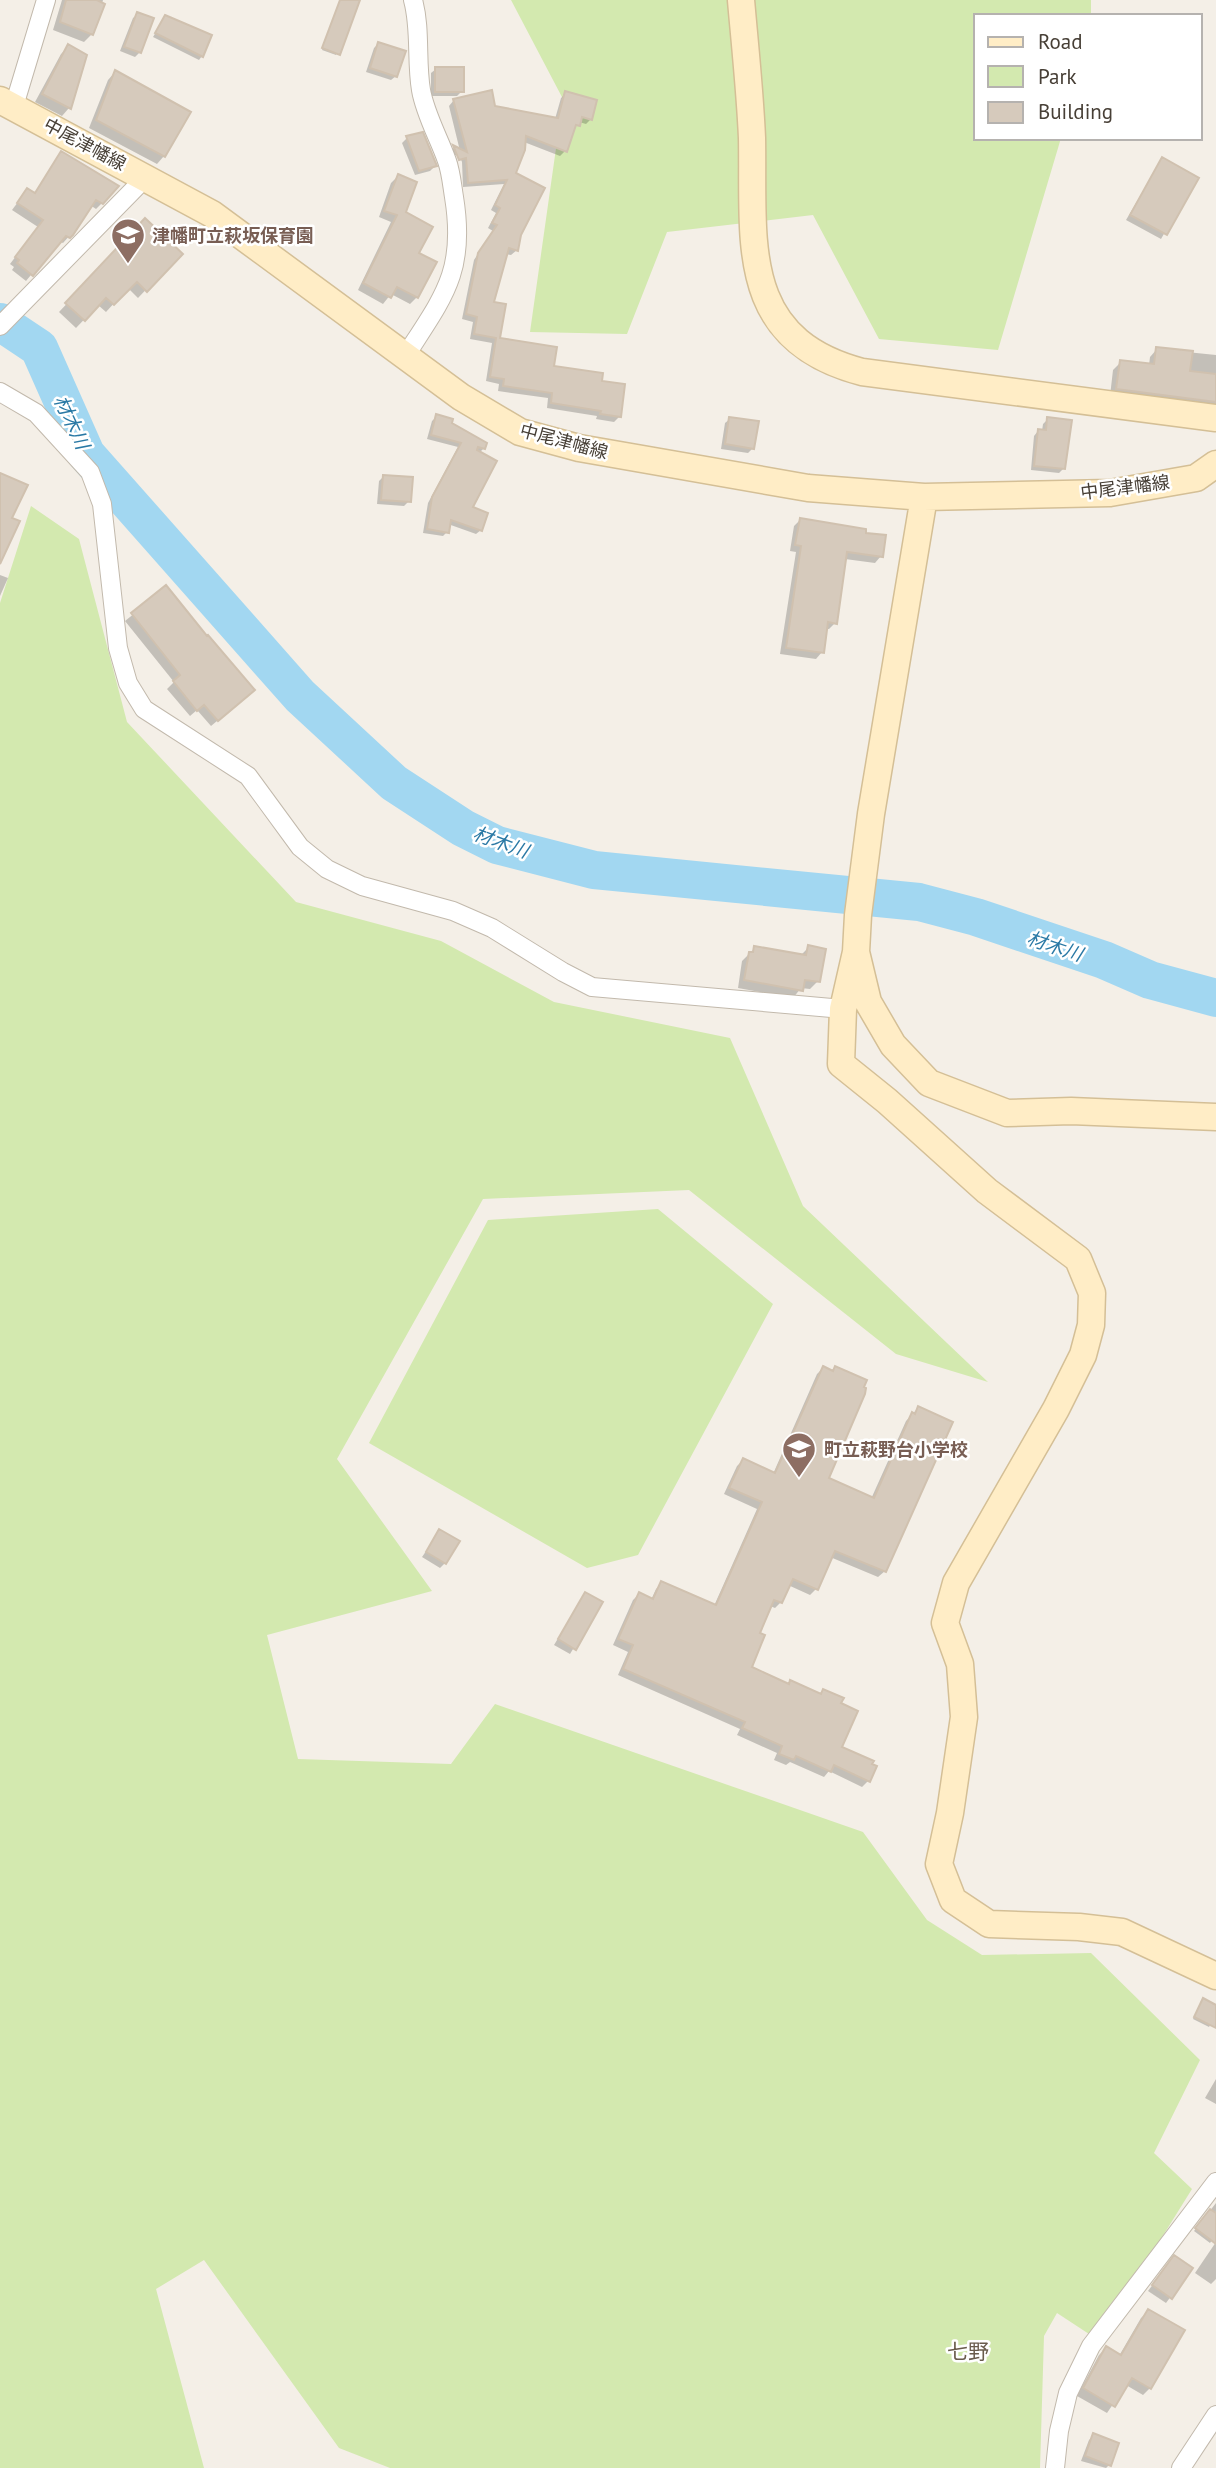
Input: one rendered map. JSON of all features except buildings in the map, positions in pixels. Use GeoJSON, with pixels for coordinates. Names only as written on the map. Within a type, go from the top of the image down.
{"type":"FeatureCollection","features":[{"type":"Feature","properties":{"kind":"street"},"geometry":{"type":"LineString","coordinates":[[7,103],[46,0]]}},
{"type":"Feature","properties":{"kind":"street"},"geometry":{"type":"LineString","coordinates":[[406,355],[438,306],[451,280],[458,251],[456,209],[449,164],[421,90],[413,0]]}},
{"type":"Feature","properties":{"kind":"street"},"geometry":{"type":"LineString","coordinates":[[741,0],[751,119],[754,248],[760,283],[775,316],[800,344],[833,364],[862,372],[1216,418]]}},
{"type":"Feature","properties":{"kind":"street","name":"中尾津幡線"},"geometry":{"type":"LineString","coordinates":[[7,103],[212,214],[461,397],[520,432],[579,448],[808,488],[924,497],[1110,493],[1196,478],[1216,464]]}},
{"type":"Feature","properties":{"kind":"street"},"geometry":{"type":"LineString","coordinates":[[0,326],[146,177]]}},
{"type":"Feature","properties":{"kind":"street"},"geometry":{"type":"LineString","coordinates":[[0,392],[36,412],[90,472],[102,504],[118,648],[128,683],[144,709],[248,776],[300,847],[327,869],[362,886],[453,911],[482,924],[592,987],[843,1009]]}},
{"type":"Feature","properties":{"kind":"street"},"geometry":{"type":"LineString","coordinates":[[924,497],[871,814],[856,952],[843,1009],[841,1064],[887,1101],[987,1191],[1078,1259],[1092,1293],[1091,1325],[1083,1355],[1056,1409],[957,1583],[945,1623],[960,1664],[964,1717],[950,1813],[939,1864],[954,1900],[989,1924],[1079,1927],[1122,1932],[1216,1976]]}},
{"type":"Feature","properties":{"kind":"street"},"geometry":{"type":"LineString","coordinates":[[856,952],[868,1002],[893,1045],[929,1083],[1007,1113],[1071,1111],[1216,1117]]}},
{"type":"Feature","properties":{"kind":"street"},"geometry":{"type":"LineString","coordinates":[[1055,2468],[1059,2431],[1068,2393],[1091,2346],[1216,2182]]}},
{"type":"Feature","properties":{"kind":"street"},"geometry":{"type":"LineString","coordinates":[[1181,2468],[1216,2415]]}},
{"type":"Feature","properties":{"kind":"green space"},"geometry":{"type":"Polygon","coordinates":[[[511,0],[1091,0],[1091,14],[974,14],[974,140],[1060,140],[998,350],[879,339],[813,215],[667,232],[627,334],[530,332],[563,99],[511,0]]]}},
{"type":"Feature","properties":{"kind":"green space"},"geometry":{"type":"Polygon","coordinates":[[[31,506],[79,539],[127,722],[296,902],[441,941],[554,1002],[730,1038],[803,1206],[988,1382],[896,1354],[689,1190],[483,1199],[337,1459],[432,1591],[267,1635],[298,1759],[451,1764],[495,1704],[863,1832],[927,1920],[982,1955],[1091,1953],[1200,2060],[1154,2153],[1192,2189],[1159,2242],[1089,2334],[1057,2313],[1044,2336],[1040,2468],[390,2468],[339,2448],[204,2260],[156,2289],[204,2468],[0,2468],[0,603],[31,506]]]}},
{"type":"Feature","properties":{"kind":"green space"},"geometry":{"type":"Polygon","coordinates":[[[658,1209],[773,1304],[638,1555],[587,1568],[369,1443],[488,1220],[658,1209]]]}},
{"type":"Feature","properties":{"kind":"waterway","name":"材木川"},"geometry":{"type":"LineString","coordinates":[[0,322],[39,348],[86,454],[300,696],[394,783],[463,828],[497,845],[594,870],[919,902],[976,917],[1104,960],[1150,980],[1216,998]]}},
{"type":"Feature","properties":{"kind":"place","name":"津幡町立萩坂保育園"},"geometry":{"type":"Point","coordinates":[128,265]}},
{"type":"Feature","properties":{"kind":"place","name":"町立萩野台小学校"},"geometry":{"type":"Point","coordinates":[799,1479]}},
{"type":"Feature","properties":{"kind":"district","name":"七野"},"geometry":{"type":"Point","coordinates":[968,2351]}}]}
